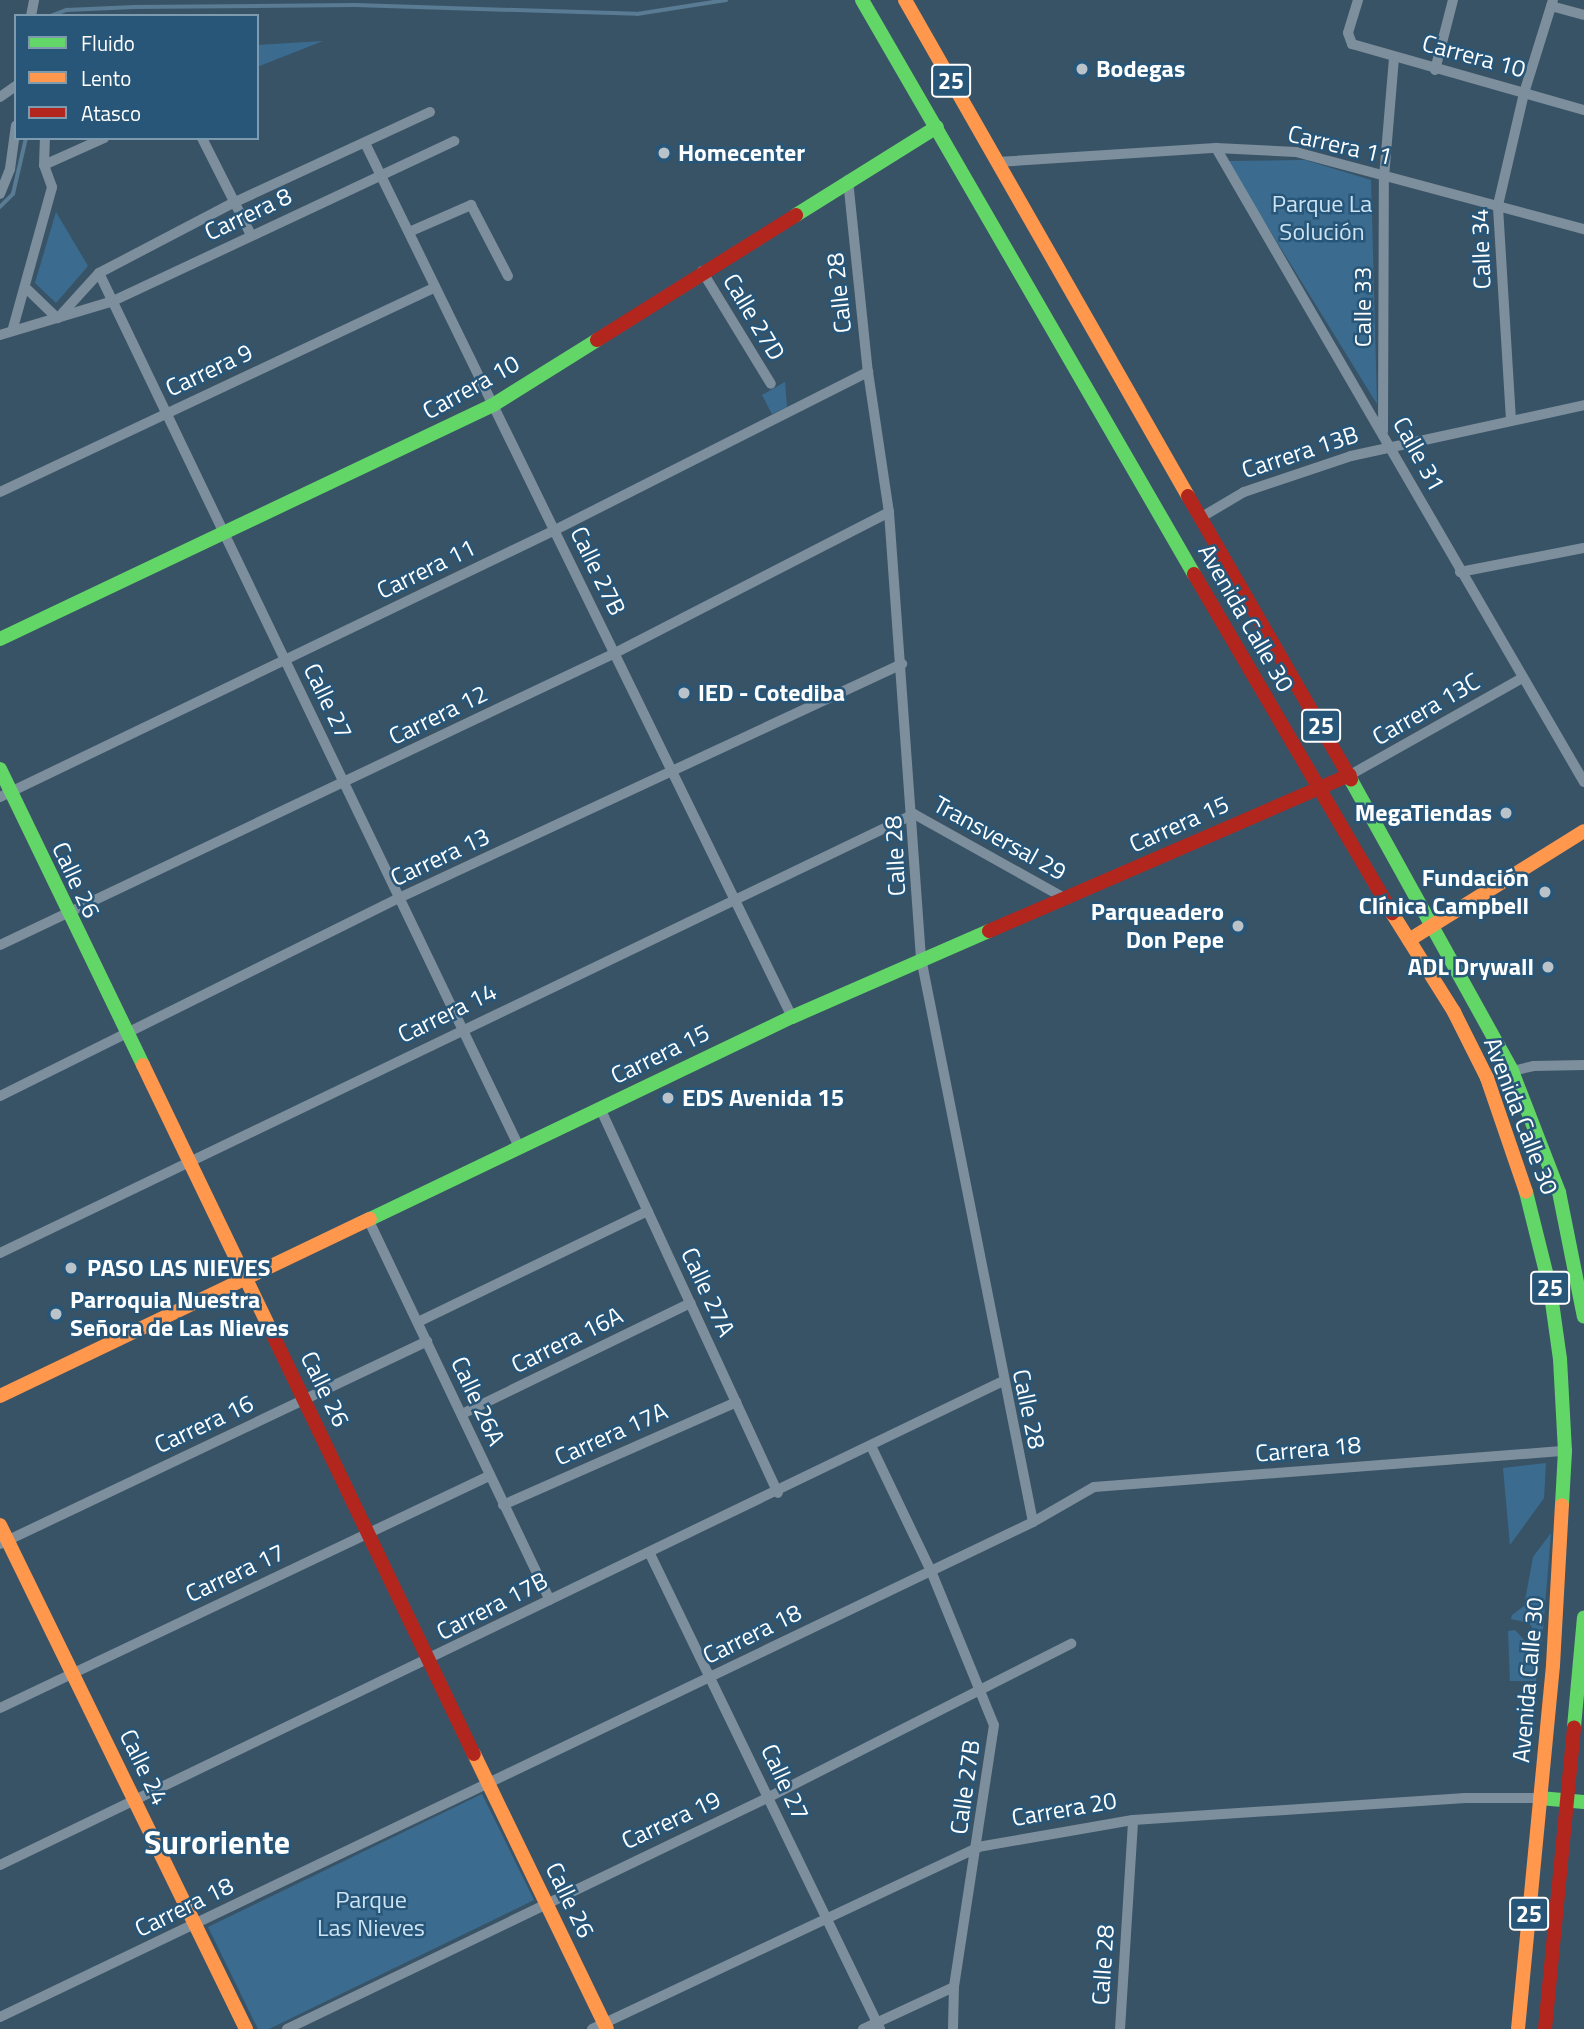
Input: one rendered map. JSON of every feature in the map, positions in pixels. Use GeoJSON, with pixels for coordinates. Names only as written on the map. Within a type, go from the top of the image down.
{"type":"FeatureCollection","features":[{"type":"Feature","properties":{"kind":"main road","name":"Avenida Calle 30"},"geometry":{"type":"LineString","coordinates":[[862,0],[1320,789],[1454,1012],[1487,1078],[1535,1219],[1560,1359],[1565,1451],[1540,1798],[1518,2029]]}},
{"type":"Feature","properties":{"kind":"main road","name":"Avenida Calle 30"},"geometry":{"type":"LineString","coordinates":[[905,0],[1200,518],[1350,775],[1512,1071],[1559,1192],[1584,1317]]}},
{"type":"Feature","properties":{"kind":"main road","name":"Carrera 10"},"geometry":{"type":"LineString","coordinates":[[0,639],[225,536],[493,405],[702,271],[937,127]]}},
{"type":"Feature","properties":{"kind":"main road","name":"Calle 26"},"geometry":{"type":"LineString","coordinates":[[0,769],[5,795],[66,913],[187,1163],[247,1278],[546,1902],[601,2027]]}},
{"type":"Feature","properties":{"kind":"main road","name":"Carrera 15"},"geometry":{"type":"LineString","coordinates":[[0,1396],[600,1108],[921,958],[1066,899],[1350,775]]}},
{"type":"Feature","properties":{"kind":"main road"},"geometry":{"type":"LineString","coordinates":[[1409,940],[1584,831]]}},
{"type":"Feature","properties":{"kind":"main road","name":"Calle 24"},"geometry":{"type":"LineString","coordinates":[[0,1525],[4,1543],[72,1673],[246,2029]]}},
{"type":"Feature","properties":{"kind":"main road","name":"Avenida Calle 30"},"geometry":{"type":"LineString","coordinates":[[1545,2029],[1584,1617]]}},
{"type":"Feature","properties":{"kind":"main road","name":"Carrera 20"},"geometry":{"type":"LineString","coordinates":[[1540,1798],[1584,1802]]}},
{"type":"Feature","properties":{"kind":"street","name":"Carrera 10"},"geometry":{"type":"LineString","coordinates":[[1358,0],[1348,33],[1352,44],[1435,70],[1584,110]]}},
{"type":"Feature","properties":{"kind":"street"},"geometry":{"type":"LineString","coordinates":[[1435,70],[1453,0]]}},
{"type":"Feature","properties":{"kind":"street"},"geometry":{"type":"LineString","coordinates":[[1552,3],[1584,15]]}},
{"type":"Feature","properties":{"kind":"street","name":"Calle 34"},"geometry":{"type":"LineString","coordinates":[[1511,420],[1498,205],[1524,93],[1552,3]]}},
{"type":"Feature","properties":{"kind":"street","name":"Calle 33"},"geometry":{"type":"LineString","coordinates":[[1383,431],[1384,177],[1394,57]]}},
{"type":"Feature","properties":{"kind":"street","name":"Carrera 8"},"geometry":{"type":"LineString","coordinates":[[57,318],[99,272],[233,204],[430,112]]}},
{"type":"Feature","properties":{"kind":"street"},"geometry":{"type":"LineString","coordinates":[[0,194],[10,170],[14,140]]}},
{"type":"Feature","properties":{"kind":"street"},"geometry":{"type":"LineString","coordinates":[[13,328],[27,289],[52,187],[44,165],[45,140]]}},
{"type":"Feature","properties":{"kind":"street"},"geometry":{"type":"LineString","coordinates":[[44,165],[100,140]]}},
{"type":"Feature","properties":{"kind":"street"},"geometry":{"type":"LineString","coordinates":[[203,140],[251,235]]}},
{"type":"Feature","properties":{"kind":"street","name":"Carrera 8"},"geometry":{"type":"LineString","coordinates":[[0,335],[13,328],[113,301],[454,141]]}},
{"type":"Feature","properties":{"kind":"street","name":"Calle 27B"},"geometry":{"type":"LineString","coordinates":[[365,143],[793,1017]]}},
{"type":"Feature","properties":{"kind":"street","name":"Carrera 11"},"geometry":{"type":"LineString","coordinates":[[996,162],[1216,148],[1296,152],[1584,229]]}},
{"type":"Feature","properties":{"kind":"street","name":"Calle 31"},"geometry":{"type":"LineString","coordinates":[[1216,148],[1383,431],[1461,572],[1584,782]]}},
{"type":"Feature","properties":{"kind":"street","name":"Calle 28"},"geometry":{"type":"LineString","coordinates":[[848,180],[868,372],[888,512],[914,814],[921,958],[1001,1382],[1032,1522]]}},
{"type":"Feature","properties":{"kind":"street"},"geometry":{"type":"LineString","coordinates":[[409,232],[467,205],[474,208],[508,276]]}},
{"type":"Feature","properties":{"kind":"street","name":"Calle 27D"},"geometry":{"type":"LineString","coordinates":[[702,271],[771,384]]}},
{"type":"Feature","properties":{"kind":"street","name":"Calle 27"},"geometry":{"type":"LineString","coordinates":[[99,272],[519,1147]]}},
{"type":"Feature","properties":{"kind":"street","name":"Carrera 9"},"geometry":{"type":"LineString","coordinates":[[0,492],[435,287]]}},
{"type":"Feature","properties":{"kind":"street"},"geometry":{"type":"LineString","coordinates":[[27,289],[57,318]]}},
{"type":"Feature","properties":{"kind":"street","name":"Carrera 11"},"geometry":{"type":"LineString","coordinates":[[5,795],[555,530],[868,372]]}},
{"type":"Feature","properties":{"kind":"street","name":"Carrera 13B"},"geometry":{"type":"LineString","coordinates":[[1200,518],[1244,492],[1391,446],[1584,405]]}},
{"type":"Feature","properties":{"kind":"street","name":"Carrera 12"},"geometry":{"type":"LineString","coordinates":[[0,945],[615,653],[888,512]]}},
{"type":"Feature","properties":{"kind":"street"},"geometry":{"type":"LineString","coordinates":[[1461,572],[1584,548]]}},
{"type":"Feature","properties":{"kind":"street","name":"Carrera 13"},"geometry":{"type":"LineString","coordinates":[[0,1096],[127,1037],[399,898],[673,773],[902,664]]}},
{"type":"Feature","properties":{"kind":"street","name":"Carrera 13C"},"geometry":{"type":"LineString","coordinates":[[1350,775],[1522,678]]}},
{"type":"Feature","properties":{"kind":"street","name":"Transversal 29"},"geometry":{"type":"LineString","coordinates":[[914,814],[1066,899]]}},
{"type":"Feature","properties":{"kind":"street","name":"Carrera 14"},"geometry":{"type":"LineString","coordinates":[[0,1253],[914,814]]}},
{"type":"Feature","properties":{"kind":"street"},"geometry":{"type":"LineString","coordinates":[[1512,1071],[1533,1066],[1584,1065]]}},
{"type":"Feature","properties":{"kind":"street","name":"Calle 27A"},"geometry":{"type":"LineString","coordinates":[[600,1108],[778,1493]]}},
{"type":"Feature","properties":{"kind":"street"},"geometry":{"type":"LineString","coordinates":[[418,1322],[648,1211]]}},
{"type":"Feature","properties":{"kind":"street","name":"Calle 26A"},"geometry":{"type":"LineString","coordinates":[[368,1219],[550,1600]]}},
{"type":"Feature","properties":{"kind":"street","name":"Carrera 16A"},"geometry":{"type":"LineString","coordinates":[[461,1414],[691,1303]]}},
{"type":"Feature","properties":{"kind":"street","name":"Carrera 16"},"geometry":{"type":"LineString","coordinates":[[4,1543],[427,1341]]}},
{"type":"Feature","properties":{"kind":"street","name":"Carrera 17B"},"geometry":{"type":"LineString","coordinates":[[0,1866],[430,1661],[550,1600],[872,1448],[1001,1382]]}},
{"type":"Feature","properties":{"kind":"street","name":"Carrera 17A"},"geometry":{"type":"LineString","coordinates":[[503,1505],[736,1402]]}},
{"type":"Feature","properties":{"kind":"street","name":"Calle 27B"},"geometry":{"type":"LineString","coordinates":[[872,1448],[931,1571],[994,1725],[994,1746],[954,1987],[953,2029]]}},
{"type":"Feature","properties":{"kind":"street","name":"Carrera 18"},"geometry":{"type":"LineString","coordinates":[[0,2017],[931,1571],[1032,1522],[1094,1487],[1565,1451]]}},
{"type":"Feature","properties":{"kind":"street","name":"Carrera 17"},"geometry":{"type":"LineString","coordinates":[[0,1708],[489,1476]]}},
{"type":"Feature","properties":{"kind":"street","name":"Calle 27"},"geometry":{"type":"LineString","coordinates":[[650,1554],[713,1676],[878,2026]]}},
{"type":"Feature","properties":{"kind":"street","name":"Carrera 19"},"geometry":{"type":"LineString","coordinates":[[287,2029],[546,1902],[769,1797],[1071,1644]]}},
{"type":"Feature","properties":{"kind":"street","name":"Carrera 20"},"geometry":{"type":"LineString","coordinates":[[601,2027],[978,1847],[1133,1820],[1465,1798],[1540,1798]]}},
{"type":"Feature","properties":{"kind":"street","name":"Calle 28"},"geometry":{"type":"LineString","coordinates":[[1120,2029],[1133,1820]]}},
{"type":"Feature","properties":{"kind":"street"},"geometry":{"type":"LineString","coordinates":[[863,2029],[878,2026],[954,1987]]}},
{"type":"Feature","properties":{"kind":"green space"},"geometry":{"type":"Polygon","coordinates":[[[323,41],[259,66],[259,45],[323,41]]]}},
{"type":"Feature","properties":{"kind":"green space","name":"Parque La Solución"},"geometry":{"type":"Polygon","coordinates":[[[1305,160],[1371,180],[1377,404],[1227,161],[1305,160]]]}},
{"type":"Feature","properties":{"kind":"green space"},"geometry":{"type":"Polygon","coordinates":[[[56,212],[88,266],[56,303],[35,283],[56,212]]]}},
{"type":"Feature","properties":{"kind":"green space"},"geometry":{"type":"Polygon","coordinates":[[[785,382],[787,407],[772,414],[762,395],[785,382]]]}},
{"type":"Feature","properties":{"kind":"green space"},"geometry":{"type":"Polygon","coordinates":[[[1546,1463],[1544,1498],[1510,1545],[1503,1468],[1546,1463]]]}},
{"type":"Feature","properties":{"kind":"green space"},"geometry":{"type":"Polygon","coordinates":[[[1551,1533],[1542,1642],[1529,1623],[1511,1619],[1512,1615],[1524,1606],[1533,1557],[1551,1533]]]}},
{"type":"Feature","properties":{"kind":"green space"},"geometry":{"type":"Polygon","coordinates":[[[1515,1630],[1539,1656],[1536,1681],[1510,1681],[1508,1631],[1515,1630]]]}},
{"type":"Feature","properties":{"kind":"green space","name":"Parque Las Nieves"},"geometry":{"type":"Polygon","coordinates":[[[482,1794],[534,1900],[269,2029],[258,2029],[208,1927],[482,1794]]]}},
{"type":"Feature","properties":{"kind":"waterway"},"geometry":{"type":"LineString","coordinates":[[56,14],[67,10],[134,7],[355,5],[637,14],[726,0]]}},
{"type":"Feature","properties":{"kind":"waterway"},"geometry":{"type":"LineString","coordinates":[[0,207],[13,194],[26,140]]}},
{"type":"Feature","properties":{"kind":"traffic: fast"},"geometry":{"type":"LineString","coordinates":[[862,0],[1194,574]]}},
{"type":"Feature","properties":{"kind":"traffic: fast"},"geometry":{"type":"LineString","coordinates":[[796,215],[937,127]]}},
{"type":"Feature","properties":{"kind":"traffic: fast"},"geometry":{"type":"LineString","coordinates":[[0,639],[493,405],[597,340]]}},
{"type":"Feature","properties":{"kind":"traffic: fast"},"geometry":{"type":"LineString","coordinates":[[0,769],[143,1065]]}},
{"type":"Feature","properties":{"kind":"traffic: fast"},"geometry":{"type":"LineString","coordinates":[[1351,780],[1512,1071],[1559,1192],[1584,1317]]}},
{"type":"Feature","properties":{"kind":"traffic: fast"},"geometry":{"type":"LineString","coordinates":[[370,1219],[792,1017],[989,931]]}},
{"type":"Feature","properties":{"kind":"traffic: fast"},"geometry":{"type":"LineString","coordinates":[[1526,1192],[1550,1288],[1560,1359],[1565,1451],[1562,1505]]}},
{"type":"Feature","properties":{"kind":"traffic: fast"},"geometry":{"type":"LineString","coordinates":[[1574,1727],[1584,1617]]}},
{"type":"Feature","properties":{"kind":"traffic: fast"},"geometry":{"type":"LineString","coordinates":[[1540,1798],[1584,1802]]}},
{"type":"Feature","properties":{"kind":"traffic: slow"},"geometry":{"type":"LineString","coordinates":[[905,0],[1188,496]]}},
{"type":"Feature","properties":{"kind":"traffic: slow"},"geometry":{"type":"LineString","coordinates":[[1409,940],[1584,831]]}},
{"type":"Feature","properties":{"kind":"traffic: slow"},"geometry":{"type":"LineString","coordinates":[[1392,913],[1454,1012],[1487,1078],[1526,1192]]}},
{"type":"Feature","properties":{"kind":"traffic: slow"},"geometry":{"type":"LineString","coordinates":[[143,1065],[271,1331]]}},
{"type":"Feature","properties":{"kind":"traffic: slow"},"geometry":{"type":"LineString","coordinates":[[0,1396],[370,1219]]}},
{"type":"Feature","properties":{"kind":"traffic: slow"},"geometry":{"type":"LineString","coordinates":[[1518,2029],[1553,1665],[1562,1505]]}},
{"type":"Feature","properties":{"kind":"traffic: slow"},"geometry":{"type":"LineString","coordinates":[[0,1525],[246,2029]]}},
{"type":"Feature","properties":{"kind":"traffic: slow"},"geometry":{"type":"LineString","coordinates":[[474,1754],[607,2029]]}},
{"type":"Feature","properties":{"kind":"traffic: jam"},"geometry":{"type":"LineString","coordinates":[[597,340],[796,215]]}},
{"type":"Feature","properties":{"kind":"traffic: jam"},"geometry":{"type":"LineString","coordinates":[[1188,496],[1351,780]]}},
{"type":"Feature","properties":{"kind":"traffic: jam"},"geometry":{"type":"LineString","coordinates":[[1194,574],[1392,913]]}},
{"type":"Feature","properties":{"kind":"traffic: jam"},"geometry":{"type":"LineString","coordinates":[[989,931],[1350,775]]}},
{"type":"Feature","properties":{"kind":"traffic: jam"},"geometry":{"type":"LineString","coordinates":[[271,1331],[474,1754]]}},
{"type":"Feature","properties":{"kind":"traffic: jam"},"geometry":{"type":"LineString","coordinates":[[1545,2029],[1574,1727]]}},
{"type":"Feature","properties":{"kind":"place","name":"Bodegas"},"geometry":{"type":"Point","coordinates":[1082,69]}},
{"type":"Feature","properties":{"kind":"place","name":"Homecenter"},"geometry":{"type":"Point","coordinates":[664,153]}},
{"type":"Feature","properties":{"kind":"place","name":"IED - Cotediba"},"geometry":{"type":"Point","coordinates":[684,693]}},
{"type":"Feature","properties":{"kind":"place","name":"MegaTiendas"},"geometry":{"type":"Point","coordinates":[1506,813]}},
{"type":"Feature","properties":{"kind":"place","name":"Fundación Clínica Campbell"},"geometry":{"type":"Point","coordinates":[1545,892]}},
{"type":"Feature","properties":{"kind":"place","name":"Parqueadero Don Pepe"},"geometry":{"type":"Point","coordinates":[1238,926]}},
{"type":"Feature","properties":{"kind":"place","name":"ADL Drywall"},"geometry":{"type":"Point","coordinates":[1548,967]}},
{"type":"Feature","properties":{"kind":"place","name":"EDS Avenida 15"},"geometry":{"type":"Point","coordinates":[668,1098]}},
{"type":"Feature","properties":{"kind":"place","name":"PASO LAS NIEVES"},"geometry":{"type":"Point","coordinates":[71,1268]}},
{"type":"Feature","properties":{"kind":"place","name":"Parroquia Nuestra Señora de Las Nieves"},"geometry":{"type":"Point","coordinates":[56,1314]}},
{"type":"Feature","properties":{"kind":"district","name":"Suroriente"},"geometry":{"type":"Point","coordinates":[217,1842]}}]}
